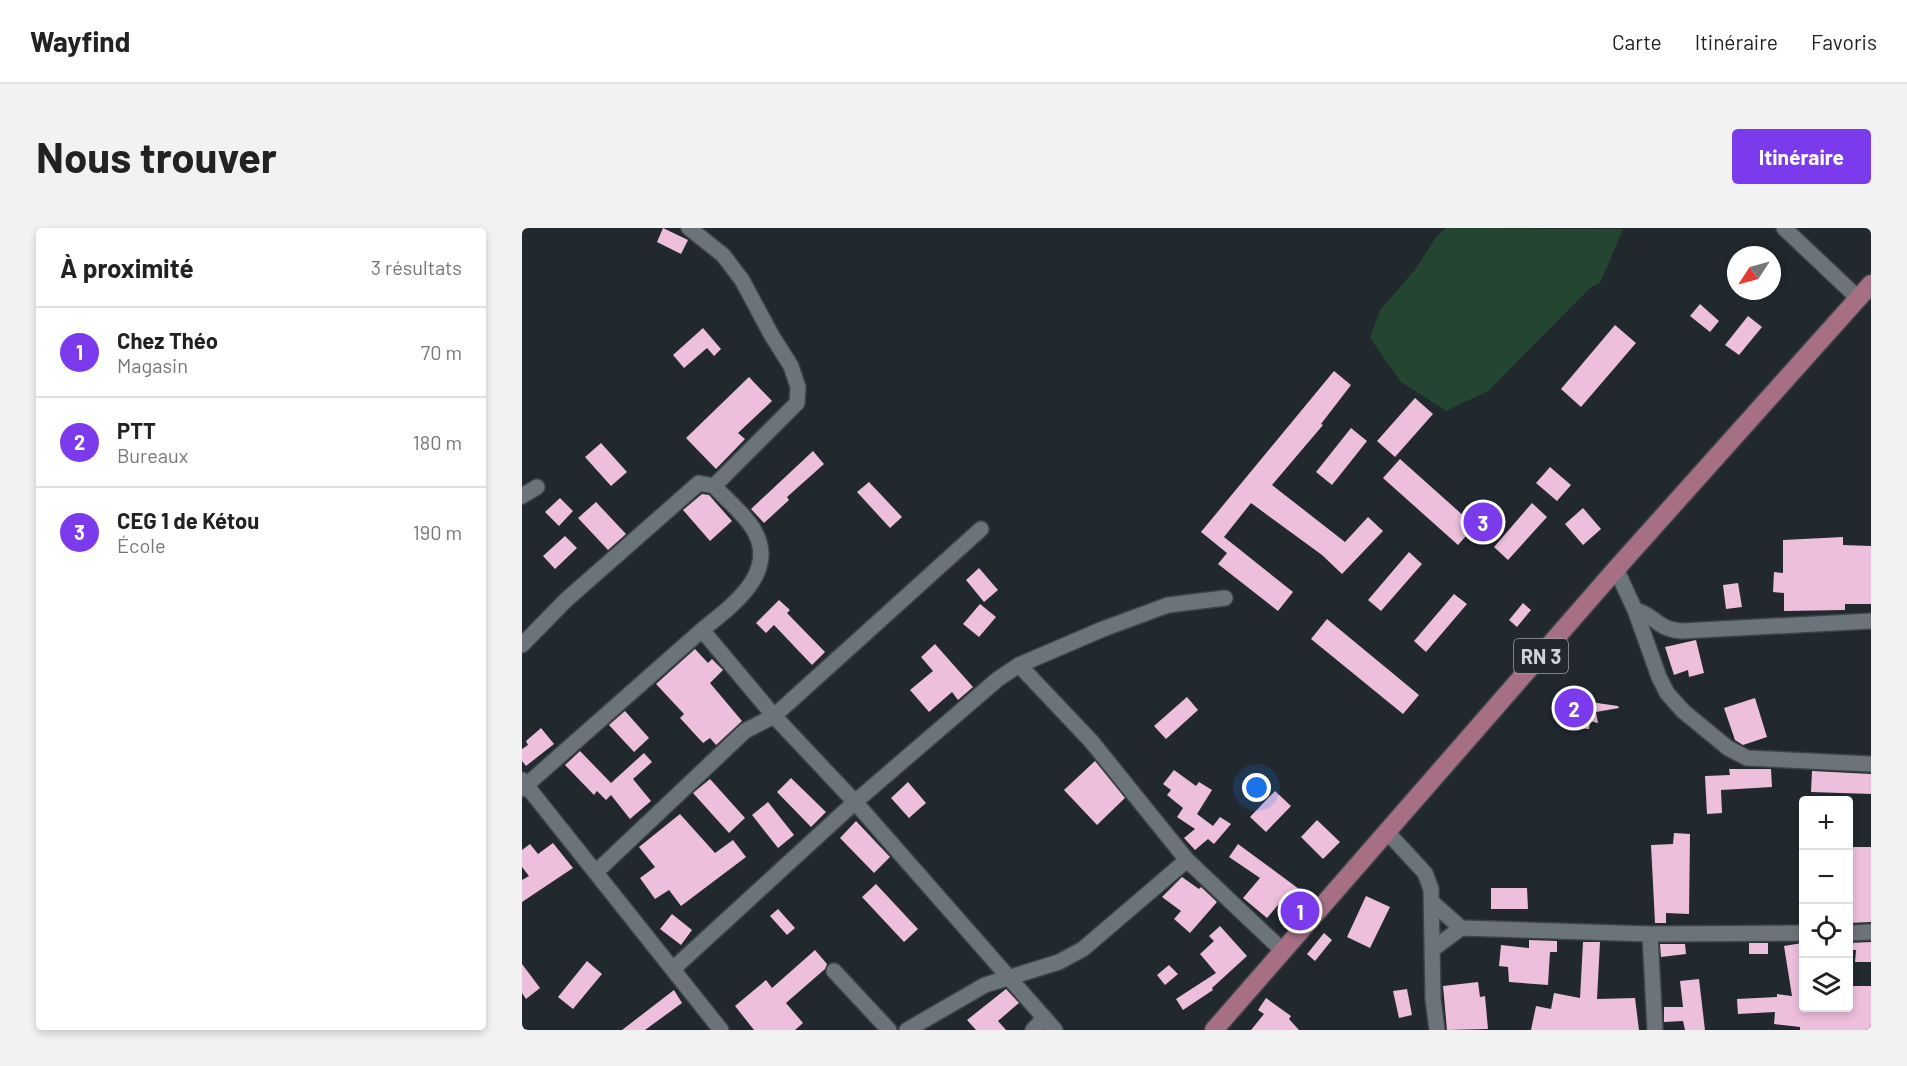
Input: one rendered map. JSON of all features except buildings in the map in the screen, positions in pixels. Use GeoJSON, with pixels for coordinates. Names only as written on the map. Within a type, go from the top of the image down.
{"type":"FeatureCollection","features":[{"type":"Feature","properties":{"kind":"main road","name":"RN 3"},"geometry":{"type":"LineString","coordinates":[[1214,1030],[1616,569],[1871,284]]}},
{"type":"Feature","properties":{"kind":"street"},"geometry":{"type":"LineString","coordinates":[[689,228],[723,255],[742,280],[771,336],[791,366],[798,387],[797,403],[714,486]]}},
{"type":"Feature","properties":{"kind":"street"},"geometry":{"type":"LineString","coordinates":[[1784,228],[1858,299]]}},
{"type":"Feature","properties":{"kind":"street"},"geometry":{"type":"LineString","coordinates":[[522,645],[566,600],[699,483],[714,486],[752,526],[760,544],[762,562],[741,597],[648,675],[524,785],[722,1030]]}},
{"type":"Feature","properties":{"kind":"street"},"geometry":{"type":"LineString","coordinates":[[522,496],[537,487]]}},
{"type":"Feature","properties":{"kind":"street"},"geometry":{"type":"LineString","coordinates":[[596,872],[745,732],[774,716],[981,529]]}},
{"type":"Feature","properties":{"kind":"street"},"geometry":{"type":"LineString","coordinates":[[1616,569],[1635,610],[1659,678],[1667,693],[1683,711],[1735,754],[1747,758],[1871,764]]}},
{"type":"Feature","properties":{"kind":"street"},"geometry":{"type":"LineString","coordinates":[[674,969],[855,802],[998,679],[1019,665],[1103,629],[1168,605],[1225,598]]}},
{"type":"Feature","properties":{"kind":"street"},"geometry":{"type":"LineString","coordinates":[[1635,610],[1644,612],[1667,630],[1682,631],[1871,621]]}},
{"type":"Feature","properties":{"kind":"street"},"geometry":{"type":"LineString","coordinates":[[702,630],[774,716],[855,802],[1056,1030]]}},
{"type":"Feature","properties":{"kind":"street"},"geometry":{"type":"LineString","coordinates":[[1019,665],[1091,741],[1188,860],[1283,951]]}},
{"type":"Feature","properties":{"kind":"street"},"geometry":{"type":"LineString","coordinates":[[1388,833],[1425,873],[1433,903],[1433,999],[1437,1030]]}},
{"type":"Feature","properties":{"kind":"street"},"geometry":{"type":"LineString","coordinates":[[907,1030],[985,985],[1059,962],[1083,949],[1188,860]]}},
{"type":"Feature","properties":{"kind":"street"},"geometry":{"type":"LineString","coordinates":[[1433,903],[1461,928]]}},
{"type":"Feature","properties":{"kind":"street"},"geometry":{"type":"LineString","coordinates":[[1433,949],[1461,928],[1650,934],[1799,933]]}},
{"type":"Feature","properties":{"kind":"street"},"geometry":{"type":"LineString","coordinates":[[1853,933],[1871,932]]}},
{"type":"Feature","properties":{"kind":"street"},"geometry":{"type":"LineString","coordinates":[[1650,934],[1655,1030]]}},
{"type":"Feature","properties":{"kind":"street"},"geometry":{"type":"LineString","coordinates":[[834,971],[889,1030]]}},
{"type":"Feature","properties":{"kind":"street"},"geometry":{"type":"LineString","coordinates":[[1034,1030],[1044,1018]]}},
{"type":"Feature","properties":{"kind":"green space"},"geometry":{"type":"Polygon","coordinates":[[[1446,228],[1623,229],[1600,283],[1591,287],[1488,391],[1446,411],[1401,382],[1370,338],[1380,310],[1414,271],[1437,236],[1446,228]]]}},
{"type":"Feature","properties":{"kind":"place","name":"CEG 1 de Kétou"},"geometry":{"type":"Point","coordinates":[1483,522]}},
{"type":"Feature","properties":{"kind":"place","name":"PTT"},"geometry":{"type":"Point","coordinates":[1574,708]}},
{"type":"Feature","properties":{"kind":"place","name":"Chez Théo"},"geometry":{"type":"Point","coordinates":[1300,911]}}]}
